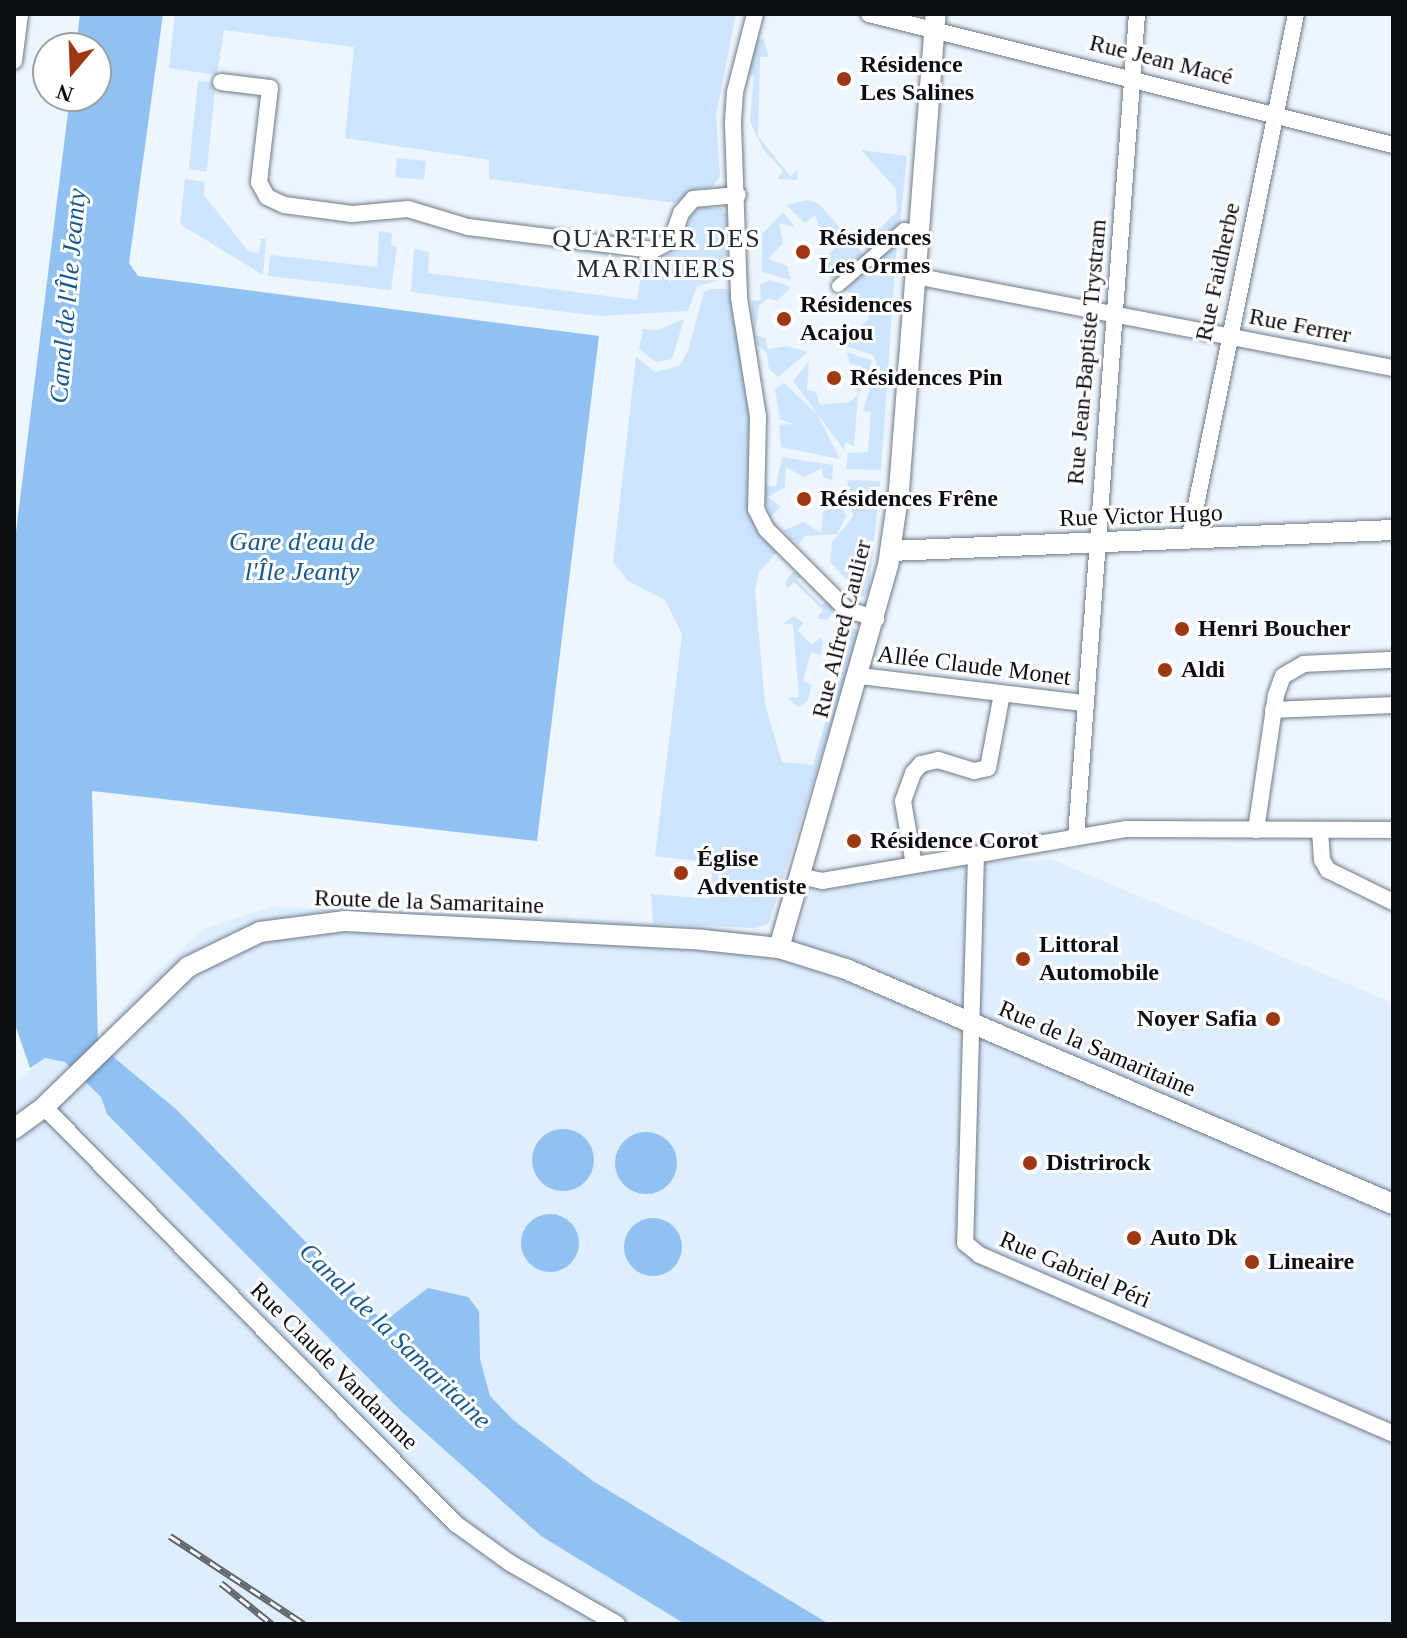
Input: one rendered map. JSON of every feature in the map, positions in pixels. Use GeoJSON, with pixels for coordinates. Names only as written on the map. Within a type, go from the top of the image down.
{"type":"FeatureCollection","features":[{"type":"Feature","properties":{"kind":"street"},"geometry":{"type":"LineString","coordinates":[[14,61],[20,14]]}},
{"type":"Feature","properties":{"kind":"street"},"geometry":{"type":"LineString","coordinates":[[755,14],[734,102],[739,298],[758,417],[759,519],[846,609],[876,619]]}},
{"type":"Feature","properties":{"kind":"street","name":"Rue Jean Macé"},"geometry":{"type":"LineString","coordinates":[[869,14],[935,21],[1133,78],[1393,145]]}},
{"type":"Feature","properties":{"kind":"street","name":"Rue Jean-Baptiste Trystram"},"geometry":{"type":"LineString","coordinates":[[1076,837],[1083,703],[1137,14]]}},
{"type":"Feature","properties":{"kind":"street","name":"Rue Faidherbe"},"geometry":{"type":"LineString","coordinates":[[1189,540],[1296,14]]}},
{"type":"Feature","properties":{"kind":"street","name":"Rue Alfred Caulier"},"geometry":{"type":"LineString","coordinates":[[779,948],[876,619],[890,551],[935,21]]}},
{"type":"Feature","properties":{"kind":"street"},"geometry":{"type":"LineString","coordinates":[[221,82],[270,88],[259,182],[267,197],[284,205],[352,214],[408,209],[468,227],[653,250],[671,241],[681,213],[693,199],[738,195]]}},
{"type":"Feature","properties":{"kind":"street"},"geometry":{"type":"LineString","coordinates":[[838,286],[904,229],[918,231]]}},
{"type":"Feature","properties":{"kind":"street","name":"Rue Ferrer"},"geometry":{"type":"LineString","coordinates":[[915,276],[1393,368]]}},
{"type":"Feature","properties":{"kind":"street","name":"Rue Victor Hugo"},"geometry":{"type":"LineString","coordinates":[[890,551],[1393,530]]}},
{"type":"Feature","properties":{"kind":"street"},"geometry":{"type":"LineString","coordinates":[[1256,830],[1280,680],[1296,666],[1393,660]]}},
{"type":"Feature","properties":{"kind":"street","name":"Allée Claude Monet"},"geometry":{"type":"LineString","coordinates":[[860,676],[1083,703]]}},
{"type":"Feature","properties":{"kind":"street"},"geometry":{"type":"LineString","coordinates":[[914,865],[903,801],[913,773],[921,764],[938,760],[974,771],[988,768],[1002,694]]}},
{"type":"Feature","properties":{"kind":"street"},"geometry":{"type":"LineString","coordinates":[[1273,710],[1393,705]]}},
{"type":"Feature","properties":{"kind":"street"},"geometry":{"type":"LineString","coordinates":[[799,876],[822,881],[1127,829],[1393,830]]}},
{"type":"Feature","properties":{"kind":"street"},"geometry":{"type":"LineString","coordinates":[[1320,831],[1322,860],[1328,870],[1393,902]]}},
{"type":"Feature","properties":{"kind":"street","name":"Rue Gabriel Péri"},"geometry":{"type":"LineString","coordinates":[[976,855],[961,1229],[967,1246],[1393,1434]]}},
{"type":"Feature","properties":{"kind":"street","name":"Route de la Samaritaine"},"geometry":{"type":"LineString","coordinates":[[44,1107],[113,1037],[205,956],[260,932],[307,923],[779,948]]}},
{"type":"Feature","properties":{"kind":"street","name":"Rue de la Samaritaine"},"geometry":{"type":"LineString","coordinates":[[779,948],[846,969],[1393,1204]]}},
{"type":"Feature","properties":{"kind":"street"},"geometry":{"type":"LineString","coordinates":[[14,1129],[44,1107]]}},
{"type":"Feature","properties":{"kind":"street","name":"Rue Claude Vandamme"},"geometry":{"type":"LineString","coordinates":[[44,1107],[456,1524],[496,1555],[617,1624]]}},
{"type":"Feature","properties":{"kind":"shaded area"},"geometry":{"type":"Polygon","coordinates":[[[175,14],[736,14],[716,115],[720,177],[712,187],[696,189],[675,203],[489,179],[489,160],[345,138],[354,47],[224,30],[217,75],[169,68],[175,14]]]}},
{"type":"Feature","properties":{"kind":"shaded area"},"geometry":{"type":"Polygon","coordinates":[[[756,38],[764,40],[769,57],[760,57],[758,136],[790,176],[798,170],[797,180],[777,179],[783,171],[763,149],[750,121],[754,75],[746,73],[756,38]]]}},
{"type":"Feature","properties":{"kind":"shaded area"},"geometry":{"type":"Polygon","coordinates":[[[198,81],[216,83],[207,171],[189,170],[198,81]]]}},
{"type":"Feature","properties":{"kind":"shaded area"},"geometry":{"type":"Polygon","coordinates":[[[861,150],[907,156],[900,224],[868,252],[862,245],[897,212],[896,189],[861,150]]]}},
{"type":"Feature","properties":{"kind":"shaded area"},"geometry":{"type":"Polygon","coordinates":[[[397,158],[426,161],[424,180],[395,177],[397,158]]]}},
{"type":"Feature","properties":{"kind":"shaded area"},"geometry":{"type":"Polygon","coordinates":[[[185,179],[205,182],[204,195],[249,252],[259,253],[261,239],[266,239],[263,275],[180,224],[185,179]]]}},
{"type":"Feature","properties":{"kind":"shaded area"},"geometry":{"type":"Polygon","coordinates":[[[808,200],[819,204],[865,256],[836,283],[829,277],[826,257],[841,242],[822,235],[815,215],[805,223],[786,205],[808,200]]]}},
{"type":"Feature","properties":{"kind":"shaded area"},"geometry":{"type":"Polygon","coordinates":[[[702,207],[722,208],[728,215],[727,278],[697,286],[688,311],[599,316],[411,292],[414,249],[429,252],[428,273],[637,300],[640,280],[631,278],[635,258],[646,261],[676,252],[693,212],[702,207]]]}},
{"type":"Feature","properties":{"kind":"shaded area"},"geometry":{"type":"Polygon","coordinates":[[[783,212],[795,227],[779,223],[783,243],[768,259],[787,266],[791,280],[762,272],[762,234],[783,212]]]}},
{"type":"Feature","properties":{"kind":"shaded area"},"geometry":{"type":"Polygon","coordinates":[[[379,231],[392,233],[391,245],[397,247],[391,290],[268,276],[270,255],[377,267],[379,231]]]}},
{"type":"Feature","properties":{"kind":"shaded area"},"geometry":{"type":"Polygon","coordinates":[[[897,241],[881,470],[846,469],[848,453],[868,452],[871,412],[863,411],[877,363],[873,355],[836,343],[832,328],[860,327],[869,319],[867,307],[857,305],[855,294],[844,291],[897,241]]]}},
{"type":"Feature","properties":{"kind":"shaded area"},"geometry":{"type":"Polygon","coordinates":[[[770,280],[791,287],[777,301],[768,298],[759,306],[755,335],[765,338],[768,349],[787,346],[808,352],[778,377],[769,369],[767,353],[755,343],[751,301],[761,300],[760,285],[770,280]]]}},
{"type":"Feature","properties":{"kind":"shaded area"},"geometry":{"type":"Polygon","coordinates":[[[730,289],[751,409],[748,497],[779,550],[759,572],[755,590],[765,704],[782,762],[813,765],[850,637],[842,634],[843,628],[847,624],[860,632],[769,923],[756,928],[653,924],[651,894],[710,899],[713,863],[655,856],[682,634],[665,600],[628,581],[613,562],[636,357],[655,372],[679,366],[688,351],[704,292],[730,289]]]}},
{"type":"Feature","properties":{"kind":"shaded area"},"geometry":{"type":"Polygon","coordinates":[[[684,319],[672,359],[656,362],[639,349],[643,329],[658,330],[684,319]]]}},
{"type":"Feature","properties":{"kind":"shaded area"},"geometry":{"type":"Polygon","coordinates":[[[847,352],[872,361],[858,397],[854,446],[845,442],[844,450],[793,381],[809,361],[807,390],[816,392],[820,405],[849,402],[858,395],[855,384],[863,377],[861,366],[850,364],[847,352]]]}},
{"type":"Feature","properties":{"kind":"shaded area"},"geometry":{"type":"Polygon","coordinates":[[[784,383],[817,414],[840,459],[781,447],[779,425],[793,424],[780,419],[775,389],[784,383]]]}},
{"type":"Feature","properties":{"kind":"shaded area"},"geometry":{"type":"Polygon","coordinates":[[[782,457],[833,465],[832,481],[823,477],[822,468],[804,477],[786,467],[785,487],[768,497],[781,507],[771,516],[766,503],[766,486],[776,486],[782,457]]]}},
{"type":"Feature","properties":{"kind":"shaded area"},"geometry":{"type":"Polygon","coordinates":[[[847,480],[880,481],[869,591],[863,597],[830,562],[832,542],[853,517],[847,480]]]}},
{"type":"Feature","properties":{"kind":"shaded area"},"geometry":{"type":"Polygon","coordinates":[[[840,500],[846,517],[837,534],[805,536],[798,545],[783,531],[803,522],[821,533],[823,512],[840,500]]]}},
{"type":"Feature","properties":{"kind":"shaded area"},"geometry":{"type":"Polygon","coordinates":[[[793,572],[803,573],[797,580],[822,605],[829,598],[834,610],[827,620],[817,618],[823,610],[794,582],[787,589],[785,582],[793,572]]]}},
{"type":"Feature","properties":{"kind":"shaded area"},"geometry":{"type":"Polygon","coordinates":[[[794,616],[804,623],[797,630],[812,645],[820,638],[823,642],[821,655],[811,652],[803,681],[812,685],[807,702],[798,707],[787,698],[799,697],[793,624],[783,624],[794,616]]]}},
{"type":"Feature","properties":{"kind":"shaded area"},"geometry":{"type":"Polygon","coordinates":[[[1051,859],[1393,1003],[1393,1624],[14,1624],[14,1083],[45,1058],[60,1059],[72,1068],[143,985],[203,929],[271,907],[535,914],[796,936],[819,872],[1051,859]]]}},
{"type":"Feature","properties":{"kind":"water","name":"Gare d'eau de l'Île Jeanty"},"geometry":{"type":"Polygon","coordinates":[[[80,14],[163,14],[129,263],[138,276],[599,336],[537,841],[92,791],[98,1044],[177,1110],[379,1317],[390,1317],[428,1288],[468,1297],[479,1311],[480,1359],[490,1396],[513,1420],[593,1481],[829,1624],[685,1624],[541,1536],[402,1412],[107,1114],[101,1097],[65,1062],[45,1058],[30,1068],[16,1027],[14,548],[68,112],[112,112],[112,32],[78,32],[80,14]]]}},
{"type":"Feature","properties":{"kind":"water"},"geometry":{"type":"Polygon","coordinates":[[[563,1129],[575,1131],[585,1138],[592,1148],[592,1172],[585,1182],[575,1189],[563,1191],[551,1189],[541,1182],[534,1172],[532,1160],[534,1148],[541,1138],[551,1131],[563,1129]]]}},
{"type":"Feature","properties":{"kind":"water"},"geometry":{"type":"Polygon","coordinates":[[[646,1132],[658,1134],[668,1141],[675,1151],[675,1175],[668,1185],[658,1192],[646,1194],[634,1192],[624,1185],[617,1175],[615,1163],[617,1151],[624,1141],[634,1134],[646,1132]]]}},
{"type":"Feature","properties":{"kind":"water"},"geometry":{"type":"Polygon","coordinates":[[[550,1214],[571,1222],[579,1243],[571,1264],[550,1272],[529,1264],[521,1243],[529,1222],[550,1214]]]}},
{"type":"Feature","properties":{"kind":"water"},"geometry":{"type":"Polygon","coordinates":[[[653,1218],[674,1226],[682,1247],[674,1268],[653,1276],[632,1268],[624,1247],[632,1226],[653,1218]]]}},
{"type":"Feature","properties":{"kind":"railway"},"geometry":{"type":"LineString","coordinates":[[170,1536],[304,1624]]}},
{"type":"Feature","properties":{"kind":"railway"},"geometry":{"type":"LineString","coordinates":[[221,1583],[272,1624]]}},
{"type":"Feature","properties":{"kind":"place","name":"Résidence Les Salines"},"geometry":{"type":"Point","coordinates":[844,79]}},
{"type":"Feature","properties":{"kind":"place","name":"Résidences Les Ormes"},"geometry":{"type":"Point","coordinates":[803,252]}},
{"type":"Feature","properties":{"kind":"place","name":"Résidences Acajou"},"geometry":{"type":"Point","coordinates":[784,319]}},
{"type":"Feature","properties":{"kind":"place","name":"Résidences Pin"},"geometry":{"type":"Point","coordinates":[834,378]}},
{"type":"Feature","properties":{"kind":"place","name":"Résidences Frêne"},"geometry":{"type":"Point","coordinates":[804,499]}},
{"type":"Feature","properties":{"kind":"place","name":"Henri Boucher"},"geometry":{"type":"Point","coordinates":[1182,629]}},
{"type":"Feature","properties":{"kind":"place","name":"Aldi"},"geometry":{"type":"Point","coordinates":[1165,670]}},
{"type":"Feature","properties":{"kind":"place","name":"Résidence Corot"},"geometry":{"type":"Point","coordinates":[854,841]}},
{"type":"Feature","properties":{"kind":"place","name":"Église Adventiste"},"geometry":{"type":"Point","coordinates":[681,873]}},
{"type":"Feature","properties":{"kind":"place","name":"Littoral Automobile"},"geometry":{"type":"Point","coordinates":[1023,959]}},
{"type":"Feature","properties":{"kind":"place","name":"Noyer Safia"},"geometry":{"type":"Point","coordinates":[1273,1019]}},
{"type":"Feature","properties":{"kind":"place","name":"Distrirock"},"geometry":{"type":"Point","coordinates":[1030,1163]}},
{"type":"Feature","properties":{"kind":"place","name":"Auto Dk"},"geometry":{"type":"Point","coordinates":[1134,1238]}},
{"type":"Feature","properties":{"kind":"place","name":"Lineaire"},"geometry":{"type":"Point","coordinates":[1252,1262]}},
{"type":"Feature","properties":{"kind":"district","name":"QUARTIER DES MARINIERS"},"geometry":{"type":"Point","coordinates":[657,254]}},
{"type":"Feature","properties":{"kind":"water label","name":"Canal de l'Île Jeanty"},"geometry":{"type":"Point","coordinates":[68,296]}},
{"type":"Feature","properties":{"kind":"water label","name":"Canal de la Samaritaine"},"geometry":{"type":"Point","coordinates":[395,1336]}}]}
